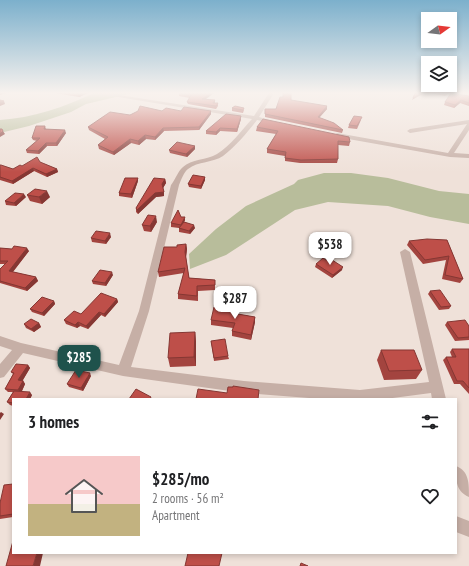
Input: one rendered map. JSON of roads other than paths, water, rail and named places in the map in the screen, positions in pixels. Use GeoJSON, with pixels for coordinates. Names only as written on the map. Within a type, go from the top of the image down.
{"type":"FeatureCollection","features":[{"type":"Feature","properties":{"kind":"street"},"geometry":{"type":"LineString","coordinates":[[123,371],[144,311],[175,185],[185,168],[213,159],[221,154],[236,141],[255,119]]}},
{"type":"Feature","properties":{"kind":"street"},"geometry":{"type":"LineString","coordinates":[[261,119],[282,125]]}},
{"type":"Feature","properties":{"kind":"street"},"geometry":{"type":"LineString","coordinates":[[410,132],[469,123]]}},
{"type":"Feature","properties":{"kind":"street"},"geometry":{"type":"LineString","coordinates":[[450,155],[469,123]]}},
{"type":"Feature","properties":{"kind":"street"},"geometry":{"type":"LineString","coordinates":[[332,134],[450,155],[469,156]]}},
{"type":"Feature","properties":{"kind":"street"},"geometry":{"type":"LineString","coordinates":[[0,341],[21,348],[123,371],[244,387],[360,396],[437,393],[405,252]]}},
{"type":"Feature","properties":{"kind":"street"},"geometry":{"type":"LineString","coordinates":[[0,373],[21,348]]}},
{"type":"Feature","properties":{"kind":"street"},"geometry":{"type":"LineString","coordinates":[[457,474],[469,490]]}},
{"type":"Feature","properties":{"kind":"street"},"geometry":{"type":"LineString","coordinates":[[457,524],[469,529]]}}]}
